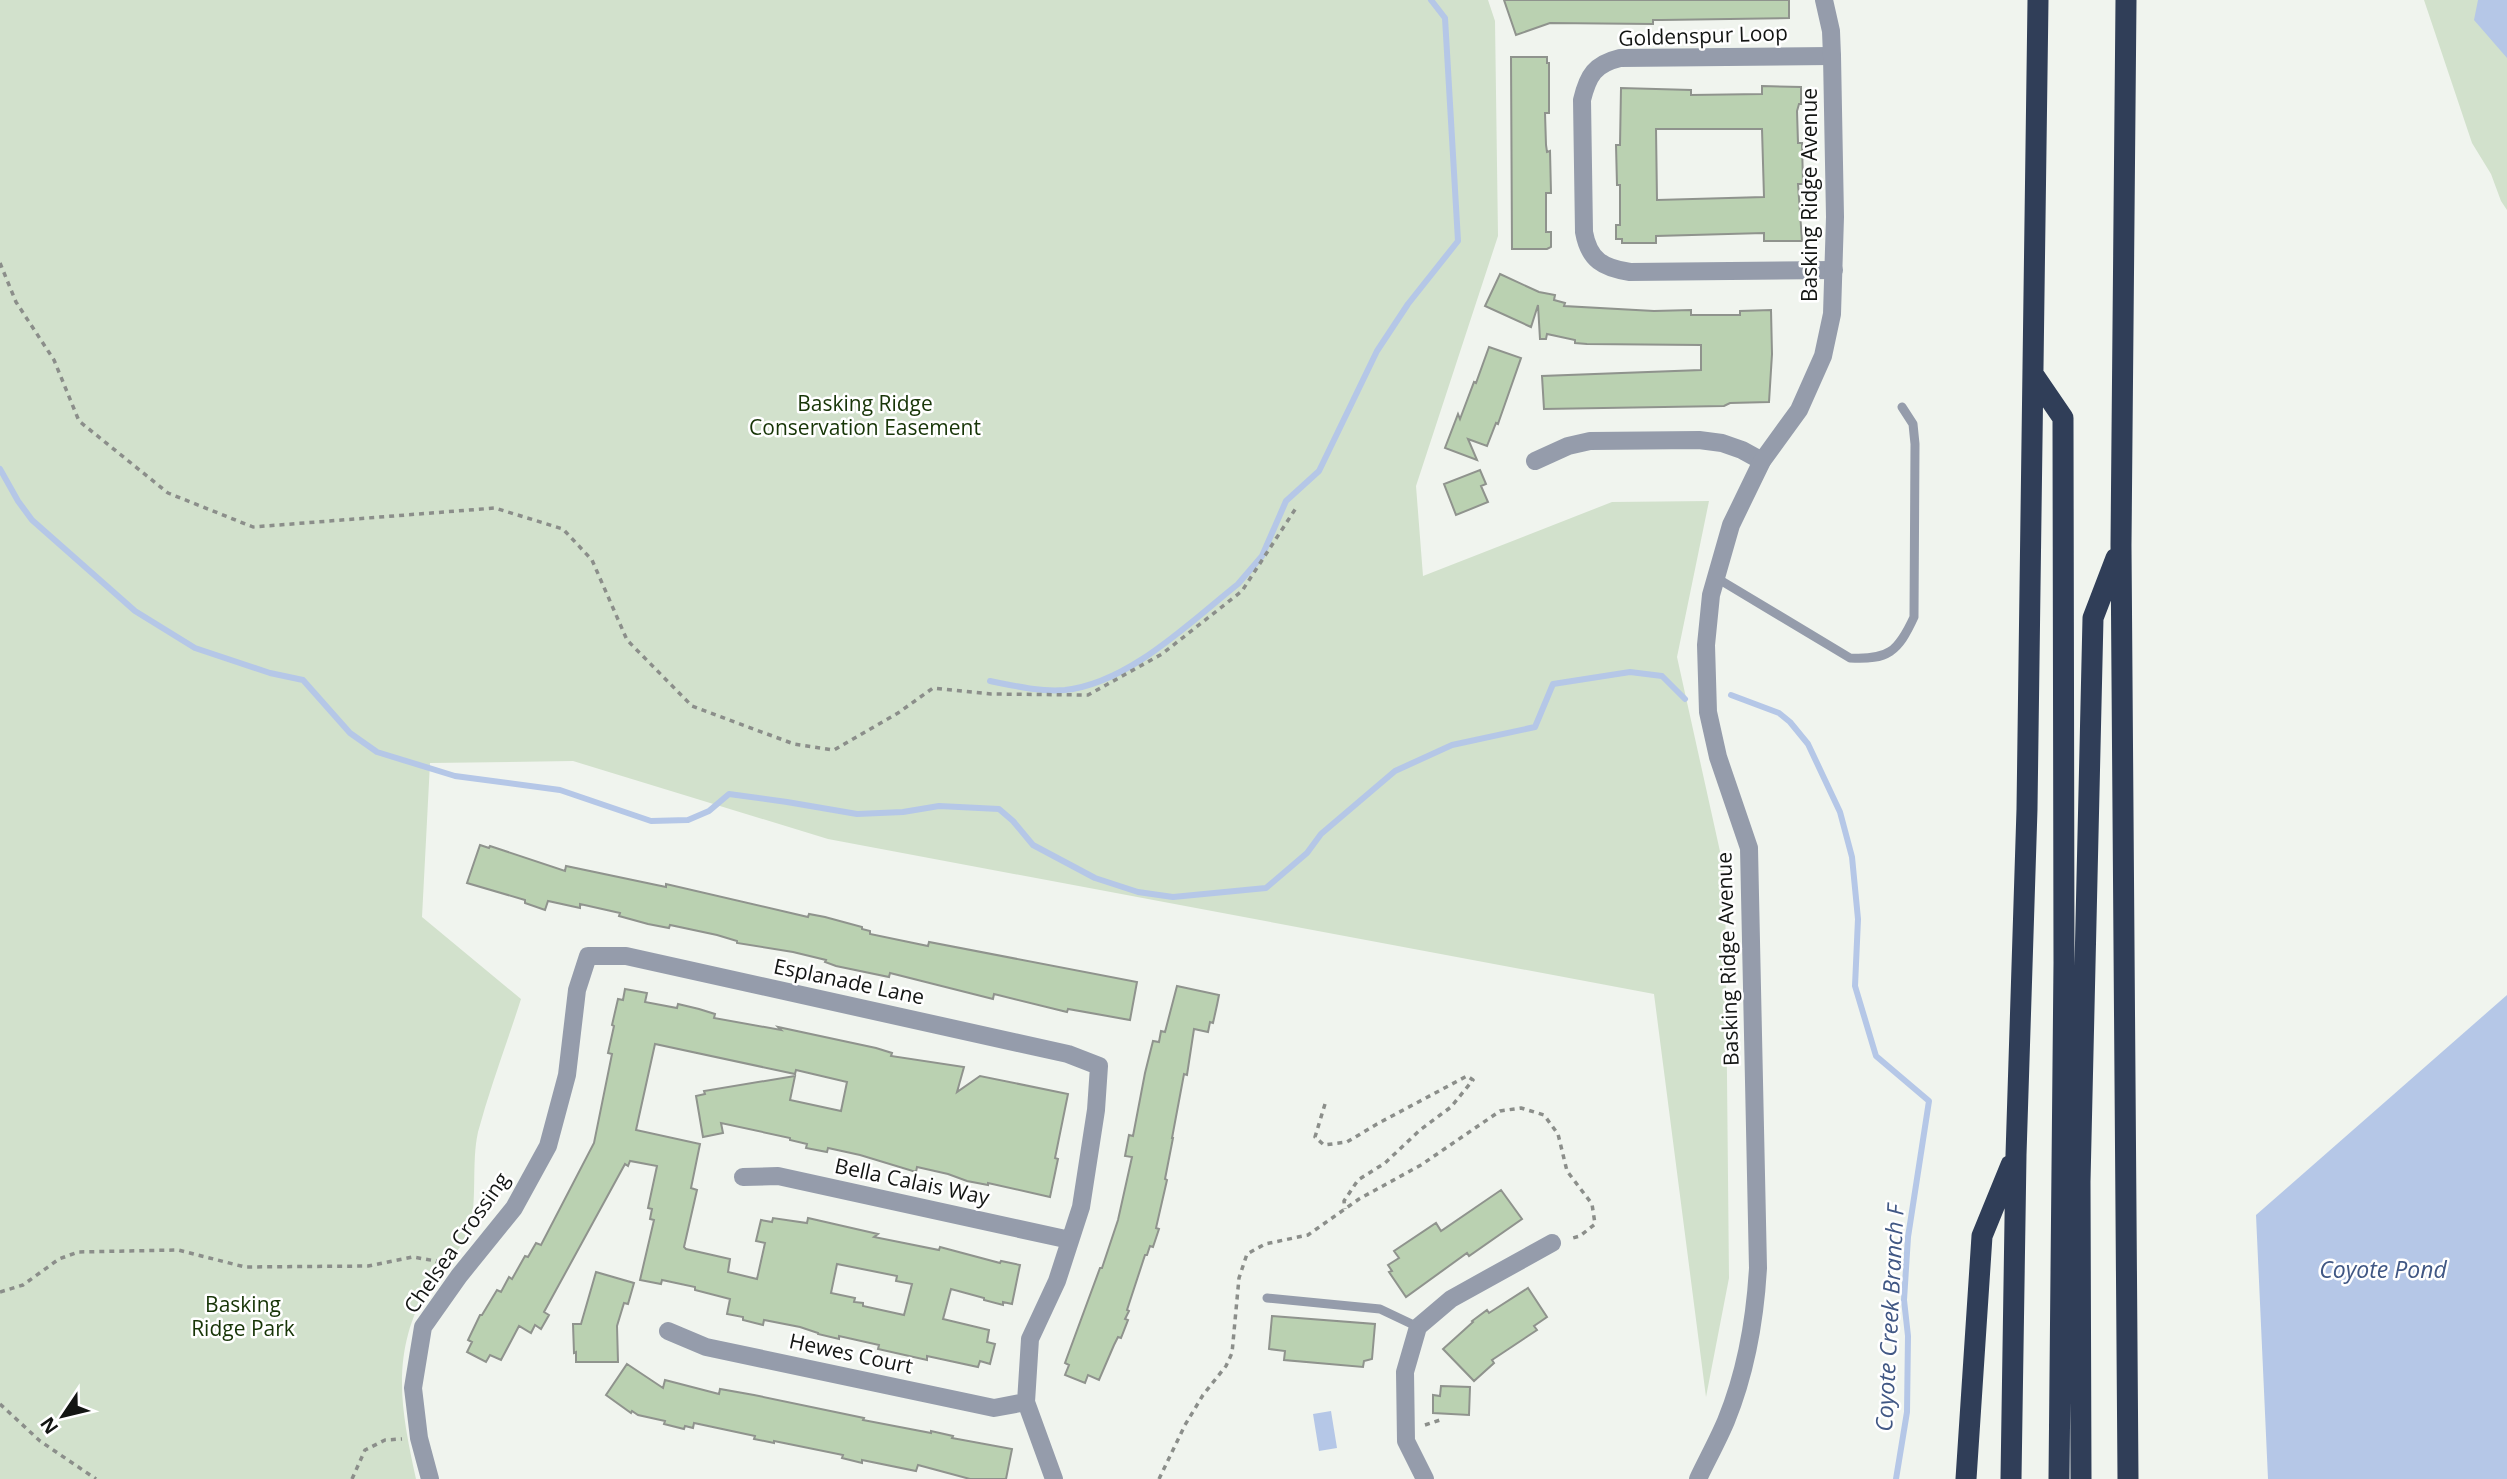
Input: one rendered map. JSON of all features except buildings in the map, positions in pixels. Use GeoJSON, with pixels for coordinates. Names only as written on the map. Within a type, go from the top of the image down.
{"type":"FeatureCollection","features":[{"type":"Feature","properties":{"kind":"highway"},"geometry":{"type":"LineString","coordinates":[[2011,1479],[2035,377],[2038,0]]}},
{"type":"Feature","properties":{"kind":"highway"},"geometry":{"type":"LineString","coordinates":[[2126,0],[2121,545],[2128,1479]]}},
{"type":"Feature","properties":{"kind":"highway"},"geometry":{"type":"LineString","coordinates":[[2035,377],[2063,418],[2064,962],[2059,1479]]}},
{"type":"Feature","properties":{"kind":"highway"},"geometry":{"type":"LineString","coordinates":[[2081,1479],[2080,1182],[2093,618],[2121,545]]}},
{"type":"Feature","properties":{"kind":"highway"},"geometry":{"type":"LineString","coordinates":[[1966,1479],[1983,1236],[2016,1154]]}},
{"type":"Feature","properties":{"kind":"street","name":"Basking Ridge Avenue"},"geometry":{"type":"LineString","coordinates":[[1698,1479],[1727,1420],[1744,1368],[1755,1311],[1758,1268],[1749,848],[1718,757],[1708,712],[1706,645],[1711,595],[1731,525],[1762,461],[1799,410],[1822,356],[1832,314],[1832,56],[1831,31],[1824,0]]}},
{"type":"Feature","properties":{"kind":"street","name":"Goldenspur Loop"},"geometry":{"type":"LineString","coordinates":[[1832,56],[1620,58],[1605,62],[1593,72],[1586,83],[1582,100],[1584,232],[1587,247],[1598,262],[1612,270],[1630,272],[1834,270]]}},
{"type":"Feature","properties":{"kind":"street"},"geometry":{"type":"LineString","coordinates":[[1535,461],[1568,446],[1604,440],[1699,440],[1742,450],[1762,461]]}},
{"type":"Feature","properties":{"kind":"street","name":"Esplanade Lane"},"geometry":{"type":"LineString","coordinates":[[588,956],[626,956],[1068,1054],[1098,1066],[1095,1122],[1081,1207],[1070,1240]]}},
{"type":"Feature","properties":{"kind":"street","name":"Chelsea Crossing"},"geometry":{"type":"LineString","coordinates":[[430,1479],[419,1438],[413,1388],[423,1327],[459,1276],[514,1208],[548,1146],[567,1075],[577,990],[588,956]]}},
{"type":"Feature","properties":{"kind":"street","name":"Bella Calais Way"},"geometry":{"type":"LineString","coordinates":[[743,1177],[778,1176],[1070,1240]]}},
{"type":"Feature","properties":{"kind":"street"},"geometry":{"type":"LineString","coordinates":[[1054,1479],[1026,1402],[1030,1339],[1057,1281],[1070,1240]]}},
{"type":"Feature","properties":{"kind":"street"},"geometry":{"type":"LineString","coordinates":[[1425,1479],[1406,1441],[1405,1372],[1418,1327],[1451,1299],[1552,1243]]}},
{"type":"Feature","properties":{"kind":"street","name":"Hewes Court"},"geometry":{"type":"LineString","coordinates":[[668,1331],[706,1347],[994,1408],[1026,1402]]}},
{"type":"Feature","properties":{"kind":"lane"},"geometry":{"type":"LineString","coordinates":[[1715,577],[1850,658],[1874,659],[1889,652],[1904,639],[1914,617],[1915,444],[1913,424],[1902,407]]}},
{"type":"Feature","properties":{"kind":"lane"},"geometry":{"type":"LineString","coordinates":[[1267,1298],[1380,1308],[1418,1327]]}},
{"type":"Feature","properties":{"kind":"path"},"geometry":{"type":"LineString","coordinates":[[0,263],[16,302],[54,360],[79,421],[168,493],[253,527],[495,508],[563,529],[592,560],[627,640],[692,706],[794,744],[834,750],[898,713],[933,688],[991,694],[1088,695],[1163,654],[1242,591],[1296,508]]}},
{"type":"Feature","properties":{"kind":"path"},"geometry":{"type":"LineString","coordinates":[[1325,1104],[1315,1137],[1324,1145],[1347,1142],[1467,1076],[1473,1080],[1451,1107],[1420,1130],[1385,1163],[1358,1181],[1344,1201],[1345,1209]]}},
{"type":"Feature","properties":{"kind":"path"},"geometry":{"type":"LineString","coordinates":[[1159,1479],[1185,1425],[1203,1395],[1226,1366],[1231,1353],[1239,1278],[1247,1254],[1265,1244],[1308,1235],[1345,1209],[1421,1165],[1500,1111],[1521,1108],[1544,1115],[1558,1134],[1567,1171],[1592,1204],[1595,1224],[1580,1236],[1552,1243]]}},
{"type":"Feature","properties":{"kind":"path"},"geometry":{"type":"LineString","coordinates":[[0,1292],[23,1285],[59,1259],[78,1252],[178,1250],[245,1267],[368,1266],[413,1257],[436,1261],[459,1276]]}},
{"type":"Feature","properties":{"kind":"path"},"geometry":{"type":"LineString","coordinates":[[0,1404],[40,1441],[96,1479]]}},
{"type":"Feature","properties":{"kind":"path"},"geometry":{"type":"LineString","coordinates":[[1423,1426],[1440,1420]]}},
{"type":"Feature","properties":{"kind":"path"},"geometry":{"type":"LineString","coordinates":[[352,1479],[365,1450],[385,1440],[419,1438]]}},
{"type":"Feature","properties":{"kind":"green space","name":"Basking Ridge Conservation Easement"},"geometry":{"type":"Polygon","coordinates":[[[0,0],[1488,0],[1495,21],[1498,236],[1416,486],[1423,576],[1612,502],[1709,501],[1677,657],[1725,874],[1729,1278],[1706,1397],[1654,994],[828,839],[573,761],[430,763],[422,917],[521,999],[478,1132],[469,1233],[430,1283],[417,1308],[409,1332],[402,1379],[403,1403],[416,1479],[0,1479],[0,0]]]}},
{"type":"Feature","properties":{"kind":"green space"},"geometry":{"type":"Polygon","coordinates":[[[2424,0],[2507,0],[2507,210],[2491,174],[2472,143],[2424,0]]]}},
{"type":"Feature","properties":{"kind":"water"},"geometry":{"type":"Polygon","coordinates":[[[2478,0],[2507,0],[2507,58],[2474,20],[2478,0]]]}},
{"type":"Feature","properties":{"kind":"water","name":"Coyote Pond"},"geometry":{"type":"Polygon","coordinates":[[[2507,995],[2507,1479],[2268,1479],[2256,1215],[2507,995]]]}},
{"type":"Feature","properties":{"kind":"water"},"geometry":{"type":"Polygon","coordinates":[[[1331,1411],[1337,1448],[1319,1451],[1313,1414],[1331,1411]]]}},
{"type":"Feature","properties":{"kind":"waterway"},"geometry":{"type":"LineString","coordinates":[[990,681],[1018,687],[1065,690],[1089,685],[1135,664],[1179,633],[1238,584],[1262,556],[1286,501],[1319,471],[1377,351],[1408,304],[1458,241],[1445,18],[1431,0]]}},
{"type":"Feature","properties":{"kind":"waterway","name":"Coyote Creek Branch F"},"geometry":{"type":"LineString","coordinates":[[0,469],[32,520],[135,611],[195,648],[270,673],[303,680],[350,733],[377,752],[455,776],[560,790],[651,821],[688,820],[709,811],[729,794],[857,814],[903,812],[939,806],[999,809],[1033,845],[1095,878],[1138,892],[1173,897],[1266,888],[1307,853],[1321,834],[1395,771],[1452,745],[1535,727],[1553,684],[1630,672],[1662,676],[1685,699]]}},
{"type":"Feature","properties":{"kind":"waterway","name":"Coyote Creek Branch F"},"geometry":{"type":"LineString","coordinates":[[1731,695],[1779,713],[1808,744],[1840,812],[1852,857],[1858,919],[1855,986],[1876,1056],[1929,1101],[1908,1237],[1904,1300],[1908,1336],[1907,1412],[1896,1479]]}},
{"type":"Feature","properties":{"kind":"park label","name":"Basking Ridge Park"},"geometry":{"type":"Point","coordinates":[243,1317]}}]}
